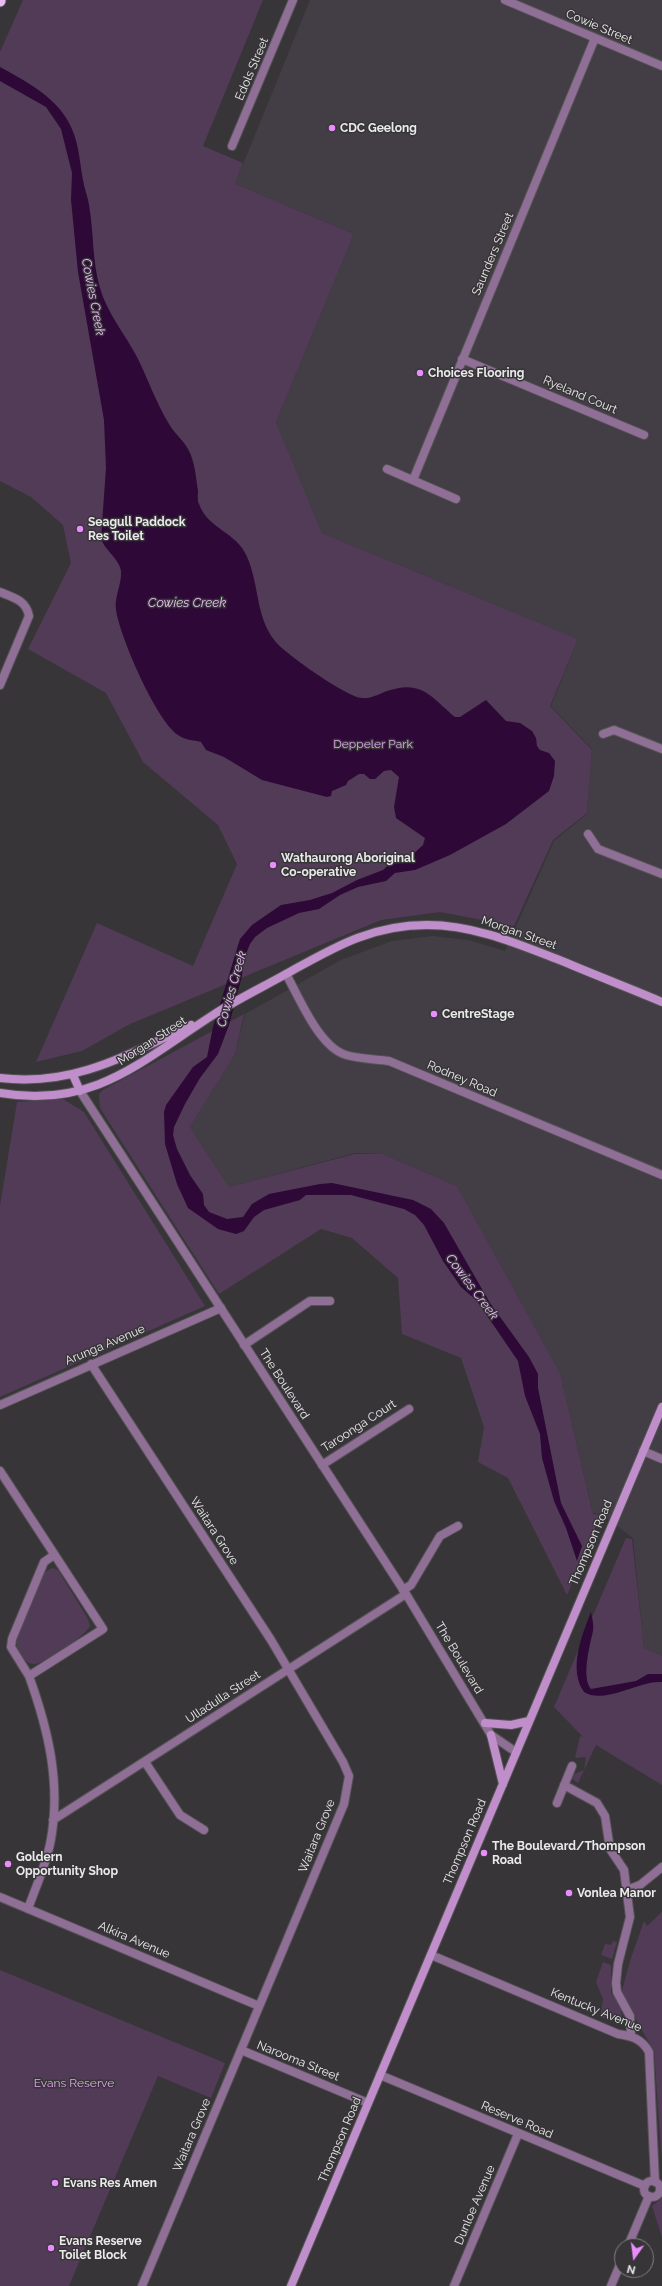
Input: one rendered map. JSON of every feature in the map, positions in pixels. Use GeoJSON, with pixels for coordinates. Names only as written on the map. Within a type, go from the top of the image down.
{"type":"FeatureCollection","features":[{"type":"Feature","properties":{"kind":"main road","name":"Morgan Street"},"geometry":{"type":"LineString","coordinates":[[80,1091],[113,1079],[136,1068],[242,997],[333,947],[367,933],[394,927],[439,925],[470,929],[499,937],[662,1002]]}},
{"type":"Feature","properties":{"kind":"main road","name":"Morgan Street"},"geometry":{"type":"LineString","coordinates":[[72,1075],[108,1064],[213,1015]]}},
{"type":"Feature","properties":{"kind":"main road"},"geometry":{"type":"LineString","coordinates":[[0,1078],[39,1080],[72,1075],[80,1091],[43,1095],[0,1092]]}},
{"type":"Feature","properties":{"kind":"main road","name":"Thompson Road"},"geometry":{"type":"LineString","coordinates":[[291,2286],[662,1407]]}},
{"type":"Feature","properties":{"kind":"main road"},"geometry":{"type":"LineString","coordinates":[[484,1723],[511,1725],[529,1721]]}},
{"type":"Feature","properties":{"kind":"main road"},"geometry":{"type":"LineString","coordinates":[[492,1735],[503,1784]]}},
{"type":"Feature","properties":{"kind":"street","name":"Edols Street"},"geometry":{"type":"LineString","coordinates":[[232,146],[293,0]]}},
{"type":"Feature","properties":{"kind":"street","name":"Cowie Street"},"geometry":{"type":"LineString","coordinates":[[505,0],[662,66]]}},
{"type":"Feature","properties":{"kind":"street","name":"Saunders Street"},"geometry":{"type":"LineString","coordinates":[[413,480],[595,38]]}},
{"type":"Feature","properties":{"kind":"street","name":"Ryeland Court"},"geometry":{"type":"LineString","coordinates":[[462,359],[644,435]]}},
{"type":"Feature","properties":{"kind":"street"},"geometry":{"type":"LineString","coordinates":[[387,469],[456,499]]}},
{"type":"Feature","properties":{"kind":"street"},"geometry":{"type":"LineString","coordinates":[[0,592],[22,602],[28,609],[29,616],[0,685]]}},
{"type":"Feature","properties":{"kind":"street"},"geometry":{"type":"LineString","coordinates":[[603,734],[614,730],[662,749]]}},
{"type":"Feature","properties":{"kind":"street"},"geometry":{"type":"LineString","coordinates":[[588,834],[598,848],[662,874]]}},
{"type":"Feature","properties":{"kind":"street","name":"Rodney Road"},"geometry":{"type":"LineString","coordinates":[[286,974],[319,1032],[330,1047],[345,1055],[389,1061],[662,1175]]}},
{"type":"Feature","properties":{"kind":"street","name":"The Boulevard"},"geometry":{"type":"LineString","coordinates":[[80,1091],[404,1592],[484,1723],[492,1735],[516,1752]]}},
{"type":"Feature","properties":{"kind":"street"},"geometry":{"type":"LineString","coordinates":[[244,1345],[310,1302],[330,1301]]}},
{"type":"Feature","properties":{"kind":"street","name":"Arunga Avenue"},"geometry":{"type":"LineString","coordinates":[[0,1405],[221,1308]]}},
{"type":"Feature","properties":{"kind":"street","name":"Waitara Grove"},"geometry":{"type":"LineString","coordinates":[[91,1364],[288,1669],[343,1762],[349,1776],[344,1804],[142,2286]]}},
{"type":"Feature","properties":{"kind":"street","name":"Taroonga Court"},"geometry":{"type":"LineString","coordinates":[[322,1464],[409,1408]]}},
{"type":"Feature","properties":{"kind":"street"},"geometry":{"type":"LineString","coordinates":[[643,1451],[662,1459]]}},
{"type":"Feature","properties":{"kind":"street"},"geometry":{"type":"LineString","coordinates":[[0,1471],[54,1555],[105,1629],[29,1676]]}},
{"type":"Feature","properties":{"kind":"street","name":"Ulladulla Street"},"geometry":{"type":"LineString","coordinates":[[53,1820],[145,1762],[404,1592],[410,1586],[440,1536],[458,1526]]}},
{"type":"Feature","properties":{"kind":"street"},"geometry":{"type":"LineString","coordinates":[[28,1909],[47,1852],[56,1798],[51,1753],[42,1712],[29,1676],[11,1647],[12,1639],[44,1562],[54,1555]]}},
{"type":"Feature","properties":{"kind":"street"},"geometry":{"type":"LineString","coordinates":[[145,1762],[180,1814],[204,1830]]}},
{"type":"Feature","properties":{"kind":"street"},"geometry":{"type":"LineString","coordinates":[[557,1803],[572,1766]]}},
{"type":"Feature","properties":{"kind":"street"},"geometry":{"type":"LineString","coordinates":[[564,1785],[597,1803],[606,1816],[610,1849],[624,1870],[629,1924],[618,1964],[616,1983],[618,1992],[630,2016],[631,2036]]}},
{"type":"Feature","properties":{"kind":"street"},"geometry":{"type":"LineString","coordinates":[[627,1890],[640,1885],[662,1867]]}},
{"type":"Feature","properties":{"kind":"street","name":"Alkira Avenue"},"geometry":{"type":"LineString","coordinates":[[0,1897],[259,2006]]}},
{"type":"Feature","properties":{"kind":"street","name":"Kentucky Avenue"},"geometry":{"type":"LineString","coordinates":[[431,1955],[618,2034],[631,2036],[644,2044],[649,2052],[655,2182]]}},
{"type":"Feature","properties":{"kind":"street","name":"Narooma Street"},"geometry":{"type":"LineString","coordinates":[[241,2050],[368,2103]]}},
{"type":"Feature","properties":{"kind":"street","name":"Reserve Road"},"geometry":{"type":"LineString","coordinates":[[380,2075],[645,2186]]}},
{"type":"Feature","properties":{"kind":"street","name":"Dunloe Avenue"},"geometry":{"type":"LineString","coordinates":[[454,2286],[518,2134]]}},
{"type":"Feature","properties":{"kind":"street"},"geometry":{"type":"LineString","coordinates":[[648,2182],[655,2182],[659,2186],[658,2194],[649,2196],[644,2191],[645,2186],[648,2182]]}},
{"type":"Feature","properties":{"kind":"street"},"geometry":{"type":"LineString","coordinates":[[631,2238],[649,2196]]}},
{"type":"Feature","properties":{"kind":"shaded area"},"geometry":{"type":"Polygon","coordinates":[[[310,0],[662,0],[662,1656],[644,1648],[633,1538],[601,1514],[593,1513],[560,1373],[457,1186],[383,1154],[355,1153],[229,1187],[190,1127],[235,1054],[245,1014],[341,960],[392,941],[432,936],[468,940],[505,951],[554,841],[587,814],[592,749],[551,706],[578,639],[322,533],[276,422],[354,234],[235,184],[310,0]]]}},
{"type":"Feature","properties":{"kind":"green space","name":"Deppeler Park"},"geometry":{"type":"Polygon","coordinates":[[[23,0],[263,0],[203,146],[243,163],[235,184],[354,234],[276,422],[322,533],[578,639],[550,706],[592,750],[587,813],[553,840],[514,926],[440,912],[381,920],[130,1024],[82,1051],[36,1062],[97,923],[193,966],[237,864],[218,825],[143,762],[106,693],[28,649],[71,563],[63,525],[31,497],[0,481],[0,52],[23,0]]]}},
{"type":"Feature","properties":{"kind":"green space"},"geometry":{"type":"Polygon","coordinates":[[[244,1014],[235,1054],[190,1127],[229,1187],[355,1154],[383,1154],[457,1186],[560,1373],[593,1514],[601,1515],[567,1595],[508,1478],[478,1462],[484,1427],[461,1358],[402,1334],[398,1278],[352,1238],[321,1229],[219,1294],[100,1108],[99,1094],[103,1090],[244,1014]]]}},
{"type":"Feature","properties":{"kind":"green space"},"geometry":{"type":"Polygon","coordinates":[[[63,1099],[84,1112],[205,1306],[0,1397],[0,1206],[17,1102],[63,1099]]]}},
{"type":"Feature","properties":{"kind":"green space"},"geometry":{"type":"Polygon","coordinates":[[[626,1538],[632,1539],[644,1648],[662,1656],[662,1785],[596,1745],[578,1783],[571,1778],[572,1775],[584,1770],[586,1757],[575,1758],[580,1736],[583,1737],[554,1707],[626,1538]]]}},
{"type":"Feature","properties":{"kind":"green space"},"geometry":{"type":"Polygon","coordinates":[[[52,1568],[58,1570],[88,1619],[90,1626],[81,1636],[55,1655],[39,1663],[32,1664],[28,1663],[19,1652],[17,1638],[45,1572],[52,1568]]]}},
{"type":"Feature","properties":{"kind":"green space"},"geometry":{"type":"Polygon","coordinates":[[[662,1912],[662,2162],[654,2051],[621,1994],[630,1961],[644,1921],[647,1926],[662,1912]]]}},
{"type":"Feature","properties":{"kind":"green space"},"geometry":{"type":"Polygon","coordinates":[[[613,1941],[617,1942],[612,1959],[601,1955],[605,1944],[611,1945],[613,1941]]]}},
{"type":"Feature","properties":{"kind":"green space"},"geometry":{"type":"Polygon","coordinates":[[[603,1962],[611,1965],[611,1993],[620,2006],[622,2018],[616,2021],[600,2017],[603,1999],[596,1982],[603,1962]]]}},
{"type":"Feature","properties":{"kind":"green space","name":"Evans Reserve"},"geometry":{"type":"Polygon","coordinates":[[[0,1970],[225,2063],[211,2098],[158,2076],[69,2286],[0,2286],[0,1970]]]}},
{"type":"Feature","properties":{"kind":"green space"},"geometry":{"type":"Polygon","coordinates":[[[662,2198],[662,2237],[652,2206],[662,2198]]]}},
{"type":"Feature","properties":{"kind":"water","name":"Cowies Creek"},"geometry":{"type":"Polygon","coordinates":[[[0,67],[47,96],[62,112],[72,128],[77,142],[91,215],[97,278],[103,297],[137,357],[164,416],[186,446],[190,454],[196,475],[198,501],[203,512],[214,524],[239,544],[244,551],[253,573],[264,620],[268,631],[275,641],[290,655],[317,674],[344,691],[362,698],[369,698],[387,691],[409,687],[425,692],[455,717],[460,717],[486,700],[506,721],[520,723],[532,731],[536,738],[537,746],[540,750],[549,753],[555,761],[554,776],[549,791],[506,824],[450,855],[415,870],[395,873],[386,881],[358,887],[340,895],[319,909],[299,913],[267,928],[255,937],[250,944],[244,959],[242,976],[229,1025],[218,1054],[200,1078],[185,1104],[174,1127],[173,1135],[177,1149],[190,1175],[203,1194],[204,1205],[209,1212],[227,1219],[243,1217],[252,1204],[269,1194],[332,1183],[413,1200],[431,1209],[444,1223],[490,1303],[529,1357],[538,1374],[538,1388],[561,1503],[582,1546],[577,1561],[566,1528],[554,1501],[542,1458],[540,1434],[525,1396],[518,1361],[477,1301],[461,1287],[443,1261],[424,1225],[415,1215],[404,1209],[351,1195],[306,1195],[300,1200],[264,1210],[254,1217],[244,1231],[236,1234],[218,1229],[188,1208],[177,1184],[165,1144],[164,1112],[166,1105],[193,1067],[207,1057],[213,1027],[240,939],[252,925],[281,905],[310,900],[332,893],[357,880],[383,870],[396,858],[410,857],[423,845],[425,838],[396,818],[394,807],[399,777],[391,770],[384,771],[375,779],[370,779],[364,774],[359,774],[348,781],[346,785],[332,791],[331,796],[327,797],[262,780],[224,757],[206,750],[201,742],[186,739],[178,735],[169,726],[150,696],[140,677],[124,639],[116,610],[116,600],[121,576],[120,566],[101,538],[106,468],[104,420],[78,272],[71,200],[72,173],[61,129],[46,107],[0,81],[0,67]]]}},
{"type":"Feature","properties":{"kind":"water"},"geometry":{"type":"Polygon","coordinates":[[[591,1612],[593,1628],[586,1669],[588,1684],[591,1689],[636,1681],[648,1674],[662,1674],[662,1682],[653,1682],[602,1696],[584,1692],[579,1683],[577,1663],[581,1641],[591,1612]]]}},
{"type":"Feature","properties":{"kind":"place","name":"CDC Geelong"},"geometry":{"type":"Point","coordinates":[332,128]}},
{"type":"Feature","properties":{"kind":"place","name":"Choices Flooring"},"geometry":{"type":"Point","coordinates":[420,373]}},
{"type":"Feature","properties":{"kind":"place","name":"Seagull Paddock Res Toilet"},"geometry":{"type":"Point","coordinates":[80,529]}},
{"type":"Feature","properties":{"kind":"place","name":"Wathaurong Aboriginal Co-operative"},"geometry":{"type":"Point","coordinates":[273,865]}},
{"type":"Feature","properties":{"kind":"place","name":"CentreStage"},"geometry":{"type":"Point","coordinates":[434,1014]}},
{"type":"Feature","properties":{"kind":"place","name":"The Boulevard/Thompson Road"},"geometry":{"type":"Point","coordinates":[484,1853]}},
{"type":"Feature","properties":{"kind":"place","name":"Goldern Opportunity Shop"},"geometry":{"type":"Point","coordinates":[8,1864]}},
{"type":"Feature","properties":{"kind":"place","name":"Vonlea Manor"},"geometry":{"type":"Point","coordinates":[569,1893]}},
{"type":"Feature","properties":{"kind":"place","name":"Evans Res Amen"},"geometry":{"type":"Point","coordinates":[55,2183]}},
{"type":"Feature","properties":{"kind":"place","name":"Evans Reserve Toilet Block"},"geometry":{"type":"Point","coordinates":[51,2248]}}]}
